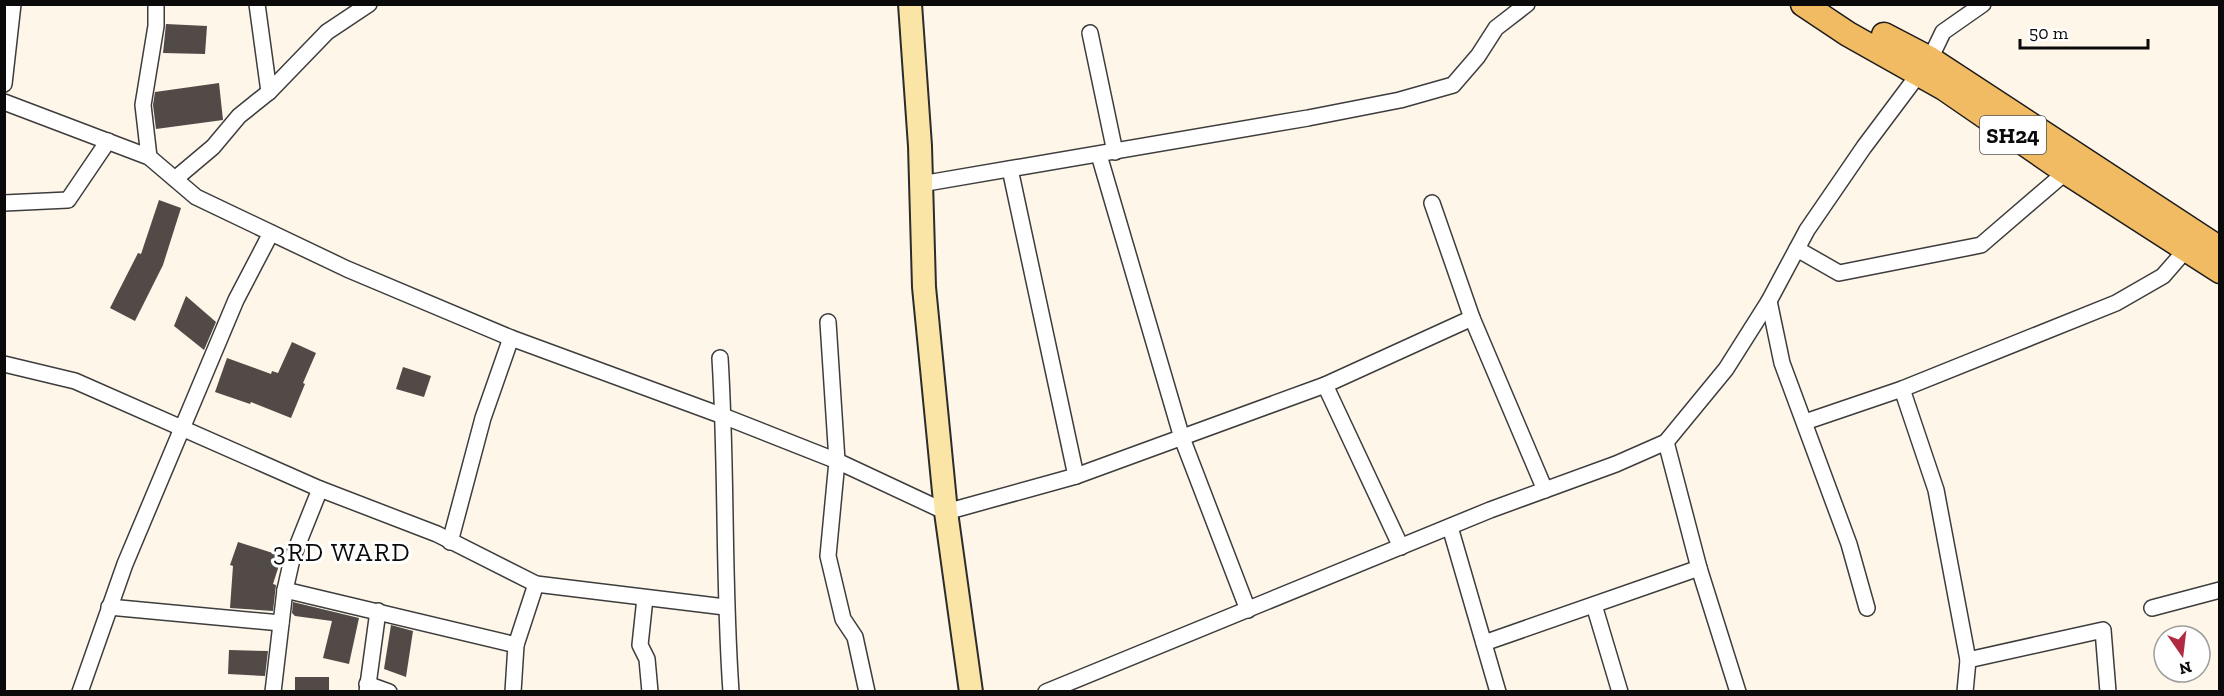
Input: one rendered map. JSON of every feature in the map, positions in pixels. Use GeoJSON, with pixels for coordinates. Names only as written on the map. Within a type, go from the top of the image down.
{"type":"FeatureCollection","features":[{"type":"Feature","properties":{"kind":"main road","name":"SH24"},"geometry":{"type":"LineString","coordinates":[[1803,4],[1924,66],[1944,88],[2066,172],[2192,243],[2220,249]]}},
{"type":"Feature","properties":{"kind":"main road","name":"SH24"},"geometry":{"type":"LineString","coordinates":[[1833,4],[2192,243],[2220,272]]}},
{"type":"Feature","properties":{"kind":"street"},"geometry":{"type":"LineString","coordinates":[[4,84],[14,4]]}},
{"type":"Feature","properties":{"kind":"street"},"geometry":{"type":"LineString","coordinates":[[149,158],[143,105],[156,26],[156,4]]}},
{"type":"Feature","properties":{"kind":"street"},"geometry":{"type":"LineString","coordinates":[[257,4],[269,92]]}},
{"type":"Feature","properties":{"kind":"street"},"geometry":{"type":"LineString","coordinates":[[175,179],[213,147],[239,116],[269,92],[327,32],[369,4]]}},
{"type":"Feature","properties":{"kind":"street"},"geometry":{"type":"LineString","coordinates":[[910,4],[921,184],[924,287],[946,512],[970,692]]}},
{"type":"Feature","properties":{"kind":"street"},"geometry":{"type":"LineString","coordinates":[[921,184],[1099,155],[1400,100],[1453,86],[1478,56],[1496,28],[1527,4]]}},
{"type":"Feature","properties":{"kind":"street"},"geometry":{"type":"LineString","coordinates":[[1047,692],[1450,527],[1616,464],[1666,442],[1726,369],[1769,301],[1797,249],[1864,147],[1924,66],[1943,32],[1983,4]]}},
{"type":"Feature","properties":{"kind":"street"},"geometry":{"type":"LineString","coordinates":[[1090,33],[1115,152]]}},
{"type":"Feature","properties":{"kind":"street"},"geometry":{"type":"LineString","coordinates":[[4,102],[149,158],[196,197],[347,269],[511,339],[723,416],[837,461],[946,512],[1076,476],[1182,438],[1325,385],[1472,318]]}},
{"type":"Feature","properties":{"kind":"street"},"geometry":{"type":"LineString","coordinates":[[4,203],[68,200],[108,141]]}},
{"type":"Feature","properties":{"kind":"street"},"geometry":{"type":"LineString","coordinates":[[1099,155],[1182,438],[1248,610]]}},
{"type":"Feature","properties":{"kind":"street"},"geometry":{"type":"LineString","coordinates":[[1010,169],[1076,476]]}},
{"type":"Feature","properties":{"kind":"street"},"geometry":{"type":"LineString","coordinates":[[1797,249],[1839,273],[1981,245],[2066,172]]}},
{"type":"Feature","properties":{"kind":"street"},"geometry":{"type":"LineString","coordinates":[[1432,202],[1472,318],[1545,490]]}},
{"type":"Feature","properties":{"kind":"street"},"geometry":{"type":"LineString","coordinates":[[80,692],[110,607],[181,430],[236,300],[271,233]]}},
{"type":"Feature","properties":{"kind":"street"},"geometry":{"type":"LineString","coordinates":[[1805,422],[1902,389],[2116,303],[2163,276],[2192,243]]}},
{"type":"Feature","properties":{"kind":"street"},"geometry":{"type":"LineString","coordinates":[[1769,301],[1782,363],[1849,544],[1867,608]]}},
{"type":"Feature","properties":{"kind":"street"},"geometry":{"type":"LineString","coordinates":[[828,322],[837,461],[828,556],[843,619],[855,637],[867,692]]}},
{"type":"Feature","properties":{"kind":"street"},"geometry":{"type":"LineString","coordinates":[[450,542],[483,418],[511,339]]}},
{"type":"Feature","properties":{"kind":"street"},"geometry":{"type":"LineString","coordinates":[[720,358],[723,416],[725,607],[731,692]]}},
{"type":"Feature","properties":{"kind":"street"},"geometry":{"type":"LineString","coordinates":[[4,364],[75,381],[181,430],[320,489],[437,534],[536,584],[725,607]]}},
{"type":"Feature","properties":{"kind":"street"},"geometry":{"type":"LineString","coordinates":[[1325,385],[1401,547]]}},
{"type":"Feature","properties":{"kind":"street"},"geometry":{"type":"LineString","coordinates":[[1902,389],[1936,490],[1968,660],[1965,692]]}},
{"type":"Feature","properties":{"kind":"street"},"geometry":{"type":"LineString","coordinates":[[1666,442],[1699,568],[1738,692]]}},
{"type":"Feature","properties":{"kind":"street"},"geometry":{"type":"LineString","coordinates":[[273,692],[285,590],[292,560],[320,489]]}},
{"type":"Feature","properties":{"kind":"street"},"geometry":{"type":"LineString","coordinates":[[1450,527],[1498,692]]}},
{"type":"Feature","properties":{"kind":"street"},"geometry":{"type":"LineString","coordinates":[[1484,643],[1699,568]]}},
{"type":"Feature","properties":{"kind":"street"},"geometry":{"type":"LineString","coordinates":[[513,692],[516,645],[536,584]]}},
{"type":"Feature","properties":{"kind":"street"},"geometry":{"type":"LineString","coordinates":[[285,590],[516,645]]}},
{"type":"Feature","properties":{"kind":"street"},"geometry":{"type":"LineString","coordinates":[[2152,608],[2220,590]]}},
{"type":"Feature","properties":{"kind":"street"},"geometry":{"type":"LineString","coordinates":[[645,598],[640,645],[647,659],[650,692]]}},
{"type":"Feature","properties":{"kind":"street"},"geometry":{"type":"LineString","coordinates":[[1594,604],[1620,692]]}},
{"type":"Feature","properties":{"kind":"street"},"geometry":{"type":"LineString","coordinates":[[110,607],[281,623]]}},
{"type":"Feature","properties":{"kind":"street"},"geometry":{"type":"LineString","coordinates":[[378,611],[367,688],[389,692]]}},
{"type":"Feature","properties":{"kind":"street"},"geometry":{"type":"LineString","coordinates":[[1968,660],[2103,630],[2109,692]]}},
{"type":"Feature","properties":{"kind":"building"},"geometry":{"type":"Polygon","coordinates":[[[166,24],[207,26],[205,54],[163,53],[166,24]]]}},
{"type":"Feature","properties":{"kind":"building"},"geometry":{"type":"Polygon","coordinates":[[[219,83],[223,120],[156,129],[153,105],[155,92],[219,83]]]}},
{"type":"Feature","properties":{"kind":"building"},"geometry":{"type":"Polygon","coordinates":[[[159,200],[181,208],[163,265],[135,321],[110,308],[138,253],[141,254],[159,200]]]}},
{"type":"Feature","properties":{"kind":"building"},"geometry":{"type":"Polygon","coordinates":[[[186,296],[216,322],[204,350],[174,326],[186,296]]]}},
{"type":"Feature","properties":{"kind":"building"},"geometry":{"type":"Polygon","coordinates":[[[292,342],[316,353],[291,418],[251,402],[250,404],[215,392],[227,358],[271,374],[272,371],[278,373],[292,342]]]}},
{"type":"Feature","properties":{"kind":"building"},"geometry":{"type":"Polygon","coordinates":[[[403,367],[431,376],[424,397],[396,389],[403,367]]]}},
{"type":"Feature","properties":{"kind":"building"},"geometry":{"type":"Polygon","coordinates":[[[238,542],[282,556],[273,584],[276,585],[273,611],[230,608],[233,566],[230,565],[238,542]]]}},
{"type":"Feature","properties":{"kind":"building"},"geometry":{"type":"Polygon","coordinates":[[[293,602],[359,618],[349,664],[323,658],[332,621],[295,616],[292,613],[293,602]]]}},
{"type":"Feature","properties":{"kind":"building"},"geometry":{"type":"Polygon","coordinates":[[[391,625],[413,631],[406,677],[384,669],[391,625]]]}},
{"type":"Feature","properties":{"kind":"building"},"geometry":{"type":"Polygon","coordinates":[[[229,650],[268,651],[265,676],[228,674],[229,650]]]}},
{"type":"Feature","properties":{"kind":"building"},"geometry":{"type":"Polygon","coordinates":[[[295,677],[329,677],[329,692],[295,692],[295,677]]]}},
{"type":"Feature","properties":{"kind":"district","name":"3RD WARD"},"geometry":{"type":"Point","coordinates":[342,552]}}]}
